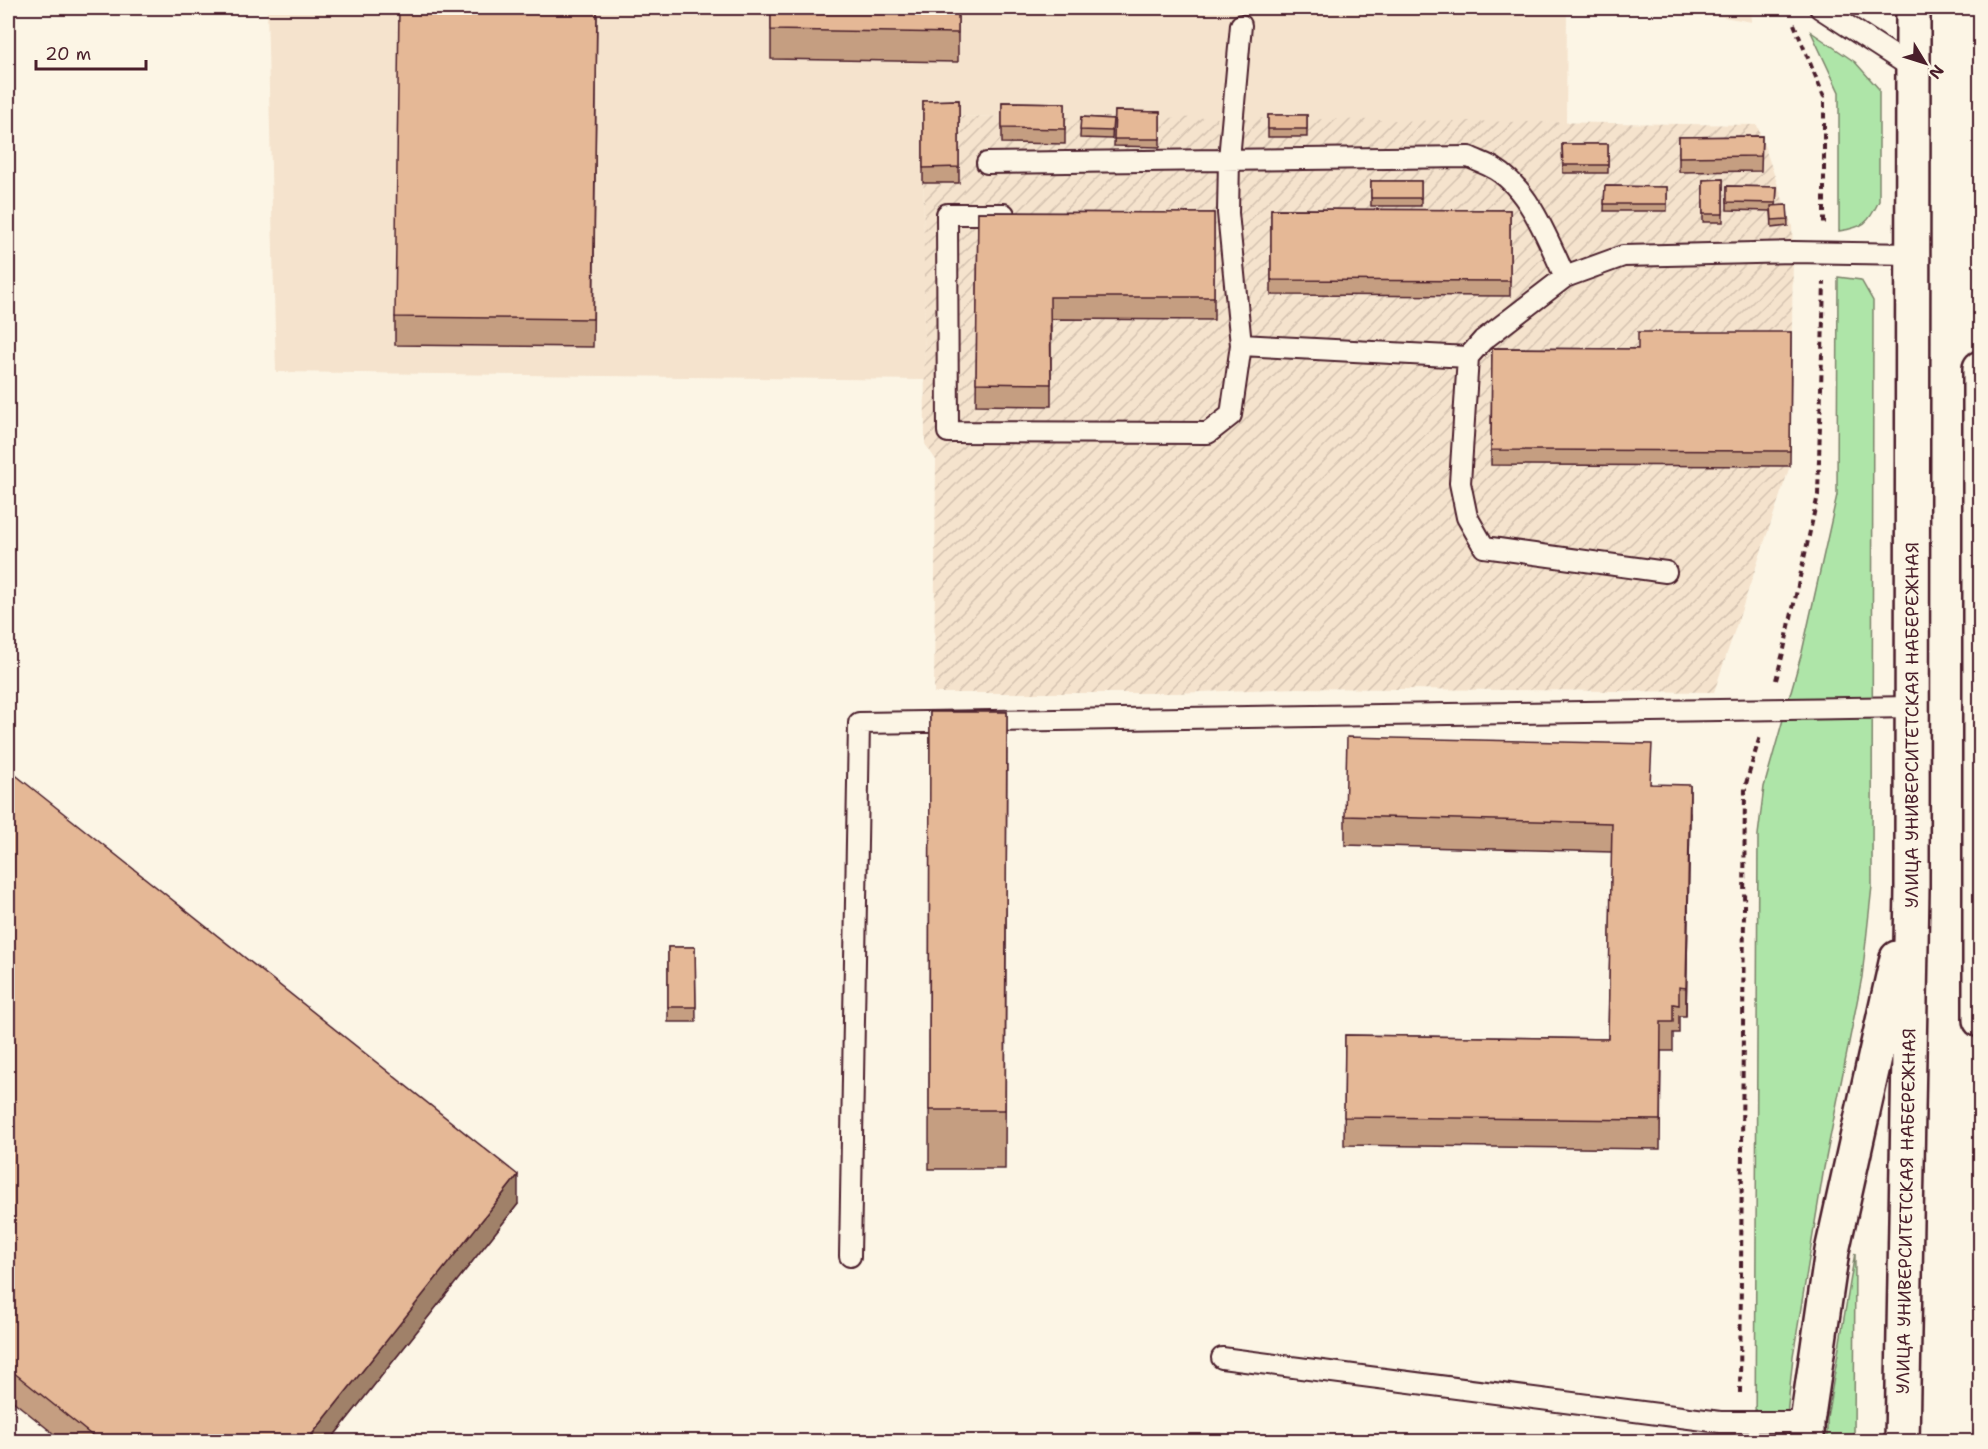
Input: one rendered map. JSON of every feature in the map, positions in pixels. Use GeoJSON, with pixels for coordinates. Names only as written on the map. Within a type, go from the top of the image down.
{"type":"FeatureCollection","features":[{"type":"Feature","properties":{"kind":"main road","name":"УЛИЦА УНИВЕРСИТЕТСКАЯ НАБЕРЕЖНАЯ"},"geometry":{"type":"LineString","coordinates":[[1902,1442],[1912,889],[1913,8]]}},
{"type":"Feature","properties":{"kind":"main road"},"geometry":{"type":"LineString","coordinates":[[1980,368],[1980,1020]]}},
{"type":"Feature","properties":{"kind":"main road"},"geometry":{"type":"LineString","coordinates":[[1807,1432],[1832,1251],[1912,889]]}},
{"type":"Feature","properties":{"kind":"lane"},"geometry":{"type":"LineString","coordinates":[[1820,8],[1914,69]]}},
{"type":"Feature","properties":{"kind":"lane"},"geometry":{"type":"LineString","coordinates":[[1017,214],[947,214],[948,432],[1208,433],[1231,415],[1241,345],[1228,213],[1229,159],[1241,26]]}},
{"type":"Feature","properties":{"kind":"lane"},"geometry":{"type":"LineString","coordinates":[[987,163],[1469,157],[1496,169],[1524,196],[1543,229],[1565,277]]}},
{"type":"Feature","properties":{"kind":"lane"},"geometry":{"type":"LineString","coordinates":[[1205,213],[1228,213]]}},
{"type":"Feature","properties":{"kind":"lane"},"geometry":{"type":"LineString","coordinates":[[1666,572],[1484,547],[1467,517],[1460,483],[1468,357],[1483,340],[1565,277],[1623,256],[1793,252],[1912,254]]}},
{"type":"Feature","properties":{"kind":"lane"},"geometry":{"type":"LineString","coordinates":[[1241,345],[1468,357]]}},
{"type":"Feature","properties":{"kind":"lane"},"geometry":{"type":"LineString","coordinates":[[850,1256],[860,723],[1912,707]]}},
{"type":"Feature","properties":{"kind":"lane"},"geometry":{"type":"LineString","coordinates":[[1222,1358],[1807,1432]]}},
{"type":"Feature","properties":{"kind":"shaded area"},"geometry":{"type":"Polygon","coordinates":[[[267,8],[1567,8],[1566,123],[923,116],[925,380],[276,372],[267,8]]]}},
{"type":"Feature","properties":{"kind":"shaded area"},"geometry":{"type":"Polygon","coordinates":[[[1673,8],[1751,8],[1752,22],[1673,8]]]}},
{"type":"Feature","properties":{"kind":"shaded area"},"geometry":{"type":"Polygon","coordinates":[[[923,116],[1757,125],[1792,226],[1790,466],[1714,692],[1295,688],[1177,693],[934,693],[936,460],[925,444],[923,116]]]}},
{"type":"Feature","properties":{"kind":"green space"},"geometry":{"type":"Polygon","coordinates":[[[1811,32],[1855,62],[1879,89],[1879,201],[1872,215],[1860,226],[1839,231],[1839,92],[1811,32]]]}},
{"type":"Feature","properties":{"kind":"green space"},"geometry":{"type":"Polygon","coordinates":[[[1838,277],[1861,280],[1873,301],[1872,886],[1862,977],[1824,1168],[1793,1356],[1787,1441],[1755,1442],[1758,835],[1764,787],[1802,652],[1837,495],[1838,277]]]}},
{"type":"Feature","properties":{"kind":"green space"},"geometry":{"type":"Polygon","coordinates":[[[1855,1253],[1854,1441],[1827,1441],[1827,1418],[1855,1253]]]}},
{"type":"Feature","properties":{"kind":"building"},"geometry":{"type":"Polygon","coordinates":[[[399,8],[597,8],[593,319],[395,317],[399,8]]]}},
{"type":"Feature","properties":{"kind":"building"},"geometry":{"type":"Polygon","coordinates":[[[771,8],[958,8],[958,33],[771,30],[771,8]]]}},
{"type":"Feature","properties":{"kind":"building"},"geometry":{"type":"Polygon","coordinates":[[[959,100],[959,167],[923,168],[923,101],[959,100]]]}},
{"type":"Feature","properties":{"kind":"building"},"geometry":{"type":"Polygon","coordinates":[[[1002,102],[1065,103],[1065,129],[1002,128],[1002,102]]]}},
{"type":"Feature","properties":{"kind":"building"},"geometry":{"type":"Polygon","coordinates":[[[1115,111],[1160,112],[1160,139],[1114,139],[1115,111]]]}},
{"type":"Feature","properties":{"kind":"building"},"geometry":{"type":"Polygon","coordinates":[[[1268,115],[1307,115],[1307,129],[1268,129],[1268,115]]]}},
{"type":"Feature","properties":{"kind":"building"},"geometry":{"type":"Polygon","coordinates":[[[1081,117],[1113,119],[1112,131],[1080,130],[1081,117]]]}},
{"type":"Feature","properties":{"kind":"building"},"geometry":{"type":"Polygon","coordinates":[[[1762,136],[1761,156],[1679,157],[1679,137],[1762,136]]]}},
{"type":"Feature","properties":{"kind":"building"},"geometry":{"type":"Polygon","coordinates":[[[1562,144],[1608,144],[1608,165],[1563,165],[1562,144]]]}},
{"type":"Feature","properties":{"kind":"building"},"geometry":{"type":"Polygon","coordinates":[[[1723,179],[1723,214],[1703,214],[1703,180],[1723,179]]]}},
{"type":"Feature","properties":{"kind":"building"},"geometry":{"type":"Polygon","coordinates":[[[1371,181],[1421,181],[1421,198],[1371,198],[1371,181]]]}},
{"type":"Feature","properties":{"kind":"building"},"geometry":{"type":"Polygon","coordinates":[[[1605,186],[1667,187],[1667,204],[1604,204],[1605,186]]]}},
{"type":"Feature","properties":{"kind":"building"},"geometry":{"type":"Polygon","coordinates":[[[1727,186],[1777,187],[1776,203],[1727,202],[1727,186]]]}},
{"type":"Feature","properties":{"kind":"building"},"geometry":{"type":"Polygon","coordinates":[[[1787,205],[1788,219],[1772,220],[1771,206],[1787,205]]]}},
{"type":"Feature","properties":{"kind":"building"},"geometry":{"type":"Polygon","coordinates":[[[1271,209],[1510,210],[1510,281],[1271,280],[1271,209]]]}},
{"type":"Feature","properties":{"kind":"building"},"geometry":{"type":"Polygon","coordinates":[[[978,212],[1214,213],[1214,297],[1050,297],[1051,384],[976,383],[978,212]]]}},
{"type":"Feature","properties":{"kind":"building"},"geometry":{"type":"Polygon","coordinates":[[[1638,332],[1791,332],[1790,451],[1491,450],[1492,348],[1638,349],[1638,332]]]}},
{"type":"Feature","properties":{"kind":"building"},"geometry":{"type":"Polygon","coordinates":[[[930,712],[1007,712],[1005,1110],[929,1110],[930,712]]]}},
{"type":"Feature","properties":{"kind":"building"},"geometry":{"type":"Polygon","coordinates":[[[1347,737],[1652,744],[1650,784],[1690,785],[1686,988],[1679,987],[1679,1005],[1673,1004],[1673,1022],[1661,1022],[1660,1120],[1344,1117],[1345,1035],[1608,1039],[1612,823],[1345,816],[1347,737]]]}},
{"type":"Feature","properties":{"kind":"building"},"geometry":{"type":"Polygon","coordinates":[[[8,769],[518,1175],[306,1442],[100,1442],[8,1368],[8,769]]]}},
{"type":"Feature","properties":{"kind":"building"},"geometry":{"type":"Polygon","coordinates":[[[668,947],[695,947],[696,1007],[668,1007],[668,947]]]}}]}
